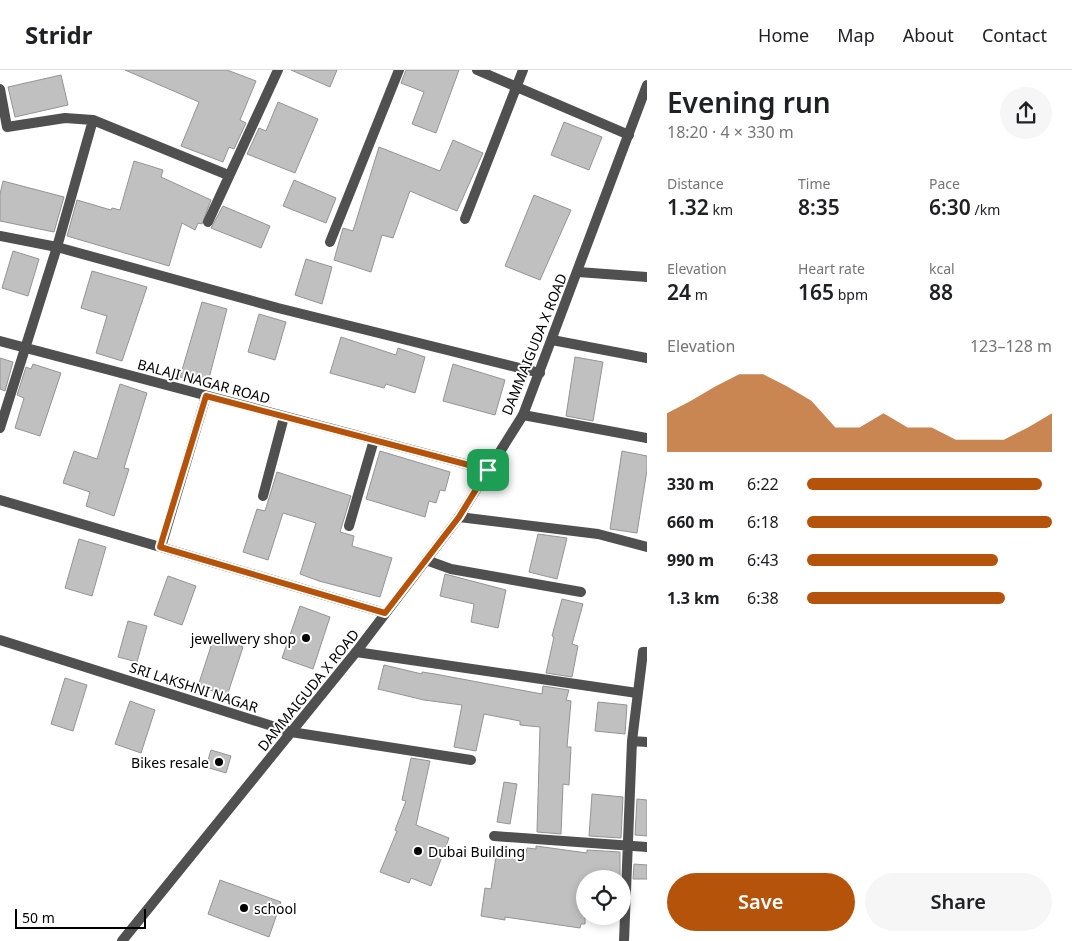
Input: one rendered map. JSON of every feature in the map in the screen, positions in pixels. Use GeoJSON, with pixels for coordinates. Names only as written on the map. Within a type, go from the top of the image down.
{"type":"FeatureCollection","features":[{"type":"Feature","properties":{"kind":"street"},"geometry":{"type":"LineString","coordinates":[[330,242],[399,70]]}},
{"type":"Feature","properties":{"kind":"street"},"geometry":{"type":"LineString","coordinates":[[477,70],[628,135]]}},
{"type":"Feature","properties":{"kind":"street"},"geometry":{"type":"LineString","coordinates":[[466,219],[522,70]]}},
{"type":"Feature","properties":{"kind":"street"},"geometry":{"type":"LineString","coordinates":[[208,222],[274,71]]}},
{"type":"Feature","properties":{"kind":"street","name":"DAMMAIGUDA X ROAD"},"geometry":{"type":"LineString","coordinates":[[122,941],[356,652],[459,517],[523,415],[647,87]]}},
{"type":"Feature","properties":{"kind":"street"},"geometry":{"type":"LineString","coordinates":[[0,89],[7,127],[65,118],[93,120],[228,175]]}},
{"type":"Feature","properties":{"kind":"street"},"geometry":{"type":"LineString","coordinates":[[0,428],[93,120]]}},
{"type":"Feature","properties":{"kind":"street"},"geometry":{"type":"LineString","coordinates":[[0,236],[56,247],[278,308],[540,373]]}},
{"type":"Feature","properties":{"kind":"street"},"geometry":{"type":"LineString","coordinates":[[578,272],[647,277]]}},
{"type":"Feature","properties":{"kind":"street","name":"BALAJI NAGAR ROAD"},"geometry":{"type":"LineString","coordinates":[[0,340],[24,348],[488,470]]}},
{"type":"Feature","properties":{"kind":"street"},"geometry":{"type":"LineString","coordinates":[[552,340],[647,358]]}},
{"type":"Feature","properties":{"kind":"street"},"geometry":{"type":"LineString","coordinates":[[160,547],[206,396]]}},
{"type":"Feature","properties":{"kind":"street"},"geometry":{"type":"LineString","coordinates":[[523,415],[647,438]]}},
{"type":"Feature","properties":{"kind":"street"},"geometry":{"type":"LineString","coordinates":[[263,496],[284,417]]}},
{"type":"Feature","properties":{"kind":"street"},"geometry":{"type":"LineString","coordinates":[[349,526],[374,440]]}},
{"type":"Feature","properties":{"kind":"street"},"geometry":{"type":"LineString","coordinates":[[0,500],[385,613]]}},
{"type":"Feature","properties":{"kind":"street"},"geometry":{"type":"LineString","coordinates":[[459,517],[598,534],[647,547]]}},
{"type":"Feature","properties":{"kind":"street"},"geometry":{"type":"LineString","coordinates":[[426,560],[451,569],[581,592]]}},
{"type":"Feature","properties":{"kind":"street","name":"SRI LAKSHNI NAGAR"},"geometry":{"type":"LineString","coordinates":[[0,640],[291,732],[471,760]]}},
{"type":"Feature","properties":{"kind":"street"},"geometry":{"type":"LineString","coordinates":[[356,652],[637,693]]}},
{"type":"Feature","properties":{"kind":"street"},"geometry":{"type":"LineString","coordinates":[[624,941],[626,846],[632,741],[643,652],[647,652]]}},
{"type":"Feature","properties":{"kind":"street"},"geometry":{"type":"LineString","coordinates":[[632,741],[647,742]]}},
{"type":"Feature","properties":{"kind":"street"},"geometry":{"type":"LineString","coordinates":[[494,836],[647,847]]}},
{"type":"Feature","properties":{"kind":"building"},"geometry":{"type":"Polygon","coordinates":[[[125,70],[227,70],[256,81],[240,120],[246,123],[234,149],[229,147],[223,162],[181,146],[199,102],[125,70]]]}},
{"type":"Feature","properties":{"kind":"building"},"geometry":{"type":"Polygon","coordinates":[[[291,70],[337,70],[330,87],[291,70]]]}},
{"type":"Feature","properties":{"kind":"building"},"geometry":{"type":"Polygon","coordinates":[[[406,70],[459,70],[436,133],[412,124],[424,92],[401,83],[406,70]]]}},
{"type":"Feature","properties":{"kind":"building"},"geometry":{"type":"Polygon","coordinates":[[[61,75],[68,105],[15,117],[8,87],[61,75]]]}},
{"type":"Feature","properties":{"kind":"building"},"geometry":{"type":"Polygon","coordinates":[[[278,102],[318,119],[295,173],[247,154],[259,128],[266,131],[278,102]]]}},
{"type":"Feature","properties":{"kind":"building"},"geometry":{"type":"Polygon","coordinates":[[[564,122],[602,137],[589,170],[551,155],[564,122]]]}},
{"type":"Feature","properties":{"kind":"building"},"geometry":{"type":"Polygon","coordinates":[[[453,140],[483,153],[457,211],[410,191],[393,238],[382,235],[371,272],[334,260],[343,228],[353,231],[379,147],[440,171],[453,140]]]}},
{"type":"Feature","properties":{"kind":"building"},"geometry":{"type":"Polygon","coordinates":[[[134,161],[163,170],[161,177],[211,200],[202,224],[198,223],[195,230],[182,223],[169,266],[67,236],[77,200],[111,210],[112,208],[120,210],[134,161]]]}},
{"type":"Feature","properties":{"kind":"building"},"geometry":{"type":"Polygon","coordinates":[[[294,180],[336,198],[326,223],[283,206],[294,180]]]}},
{"type":"Feature","properties":{"kind":"building"},"geometry":{"type":"Polygon","coordinates":[[[3,181],[64,197],[54,232],[0,221],[0,194],[3,181]]]}},
{"type":"Feature","properties":{"kind":"building"},"geometry":{"type":"Polygon","coordinates":[[[534,195],[571,210],[540,280],[505,266],[534,195]]]}},
{"type":"Feature","properties":{"kind":"building"},"geometry":{"type":"Polygon","coordinates":[[[223,206],[270,226],[261,248],[211,228],[223,206]]]}},
{"type":"Feature","properties":{"kind":"building"},"geometry":{"type":"Polygon","coordinates":[[[13,251],[39,259],[28,296],[2,288],[13,251]]]}},
{"type":"Feature","properties":{"kind":"building"},"geometry":{"type":"Polygon","coordinates":[[[306,259],[332,267],[322,304],[295,295],[306,259]]]}},
{"type":"Feature","properties":{"kind":"building"},"geometry":{"type":"Polygon","coordinates":[[[92,271],[147,287],[122,361],[96,353],[107,316],[81,308],[92,271]]]}},
{"type":"Feature","properties":{"kind":"building"},"geometry":{"type":"Polygon","coordinates":[[[202,302],[227,309],[207,386],[180,377],[202,302]]]}},
{"type":"Feature","properties":{"kind":"building"},"geometry":{"type":"Polygon","coordinates":[[[259,314],[286,322],[275,360],[248,352],[259,314]]]}},
{"type":"Feature","properties":{"kind":"building"},"geometry":{"type":"Polygon","coordinates":[[[341,337],[396,355],[398,348],[425,357],[415,393],[386,384],[384,388],[330,373],[341,337]]]}},
{"type":"Feature","properties":{"kind":"building"},"geometry":{"type":"Polygon","coordinates":[[[575,357],[603,362],[593,421],[566,416],[575,357]]]}},
{"type":"Feature","properties":{"kind":"building"},"geometry":{"type":"Polygon","coordinates":[[[0,358],[13,362],[5,391],[0,389],[0,358]]]}},
{"type":"Feature","properties":{"kind":"building"},"geometry":{"type":"Polygon","coordinates":[[[33,364],[61,373],[40,436],[15,428],[24,398],[17,395],[26,367],[31,369],[33,364]]]}},
{"type":"Feature","properties":{"kind":"building"},"geometry":{"type":"Polygon","coordinates":[[[453,364],[505,380],[495,415],[443,401],[453,364]]]}},
{"type":"Feature","properties":{"kind":"building"},"geometry":{"type":"Polygon","coordinates":[[[120,384],[147,393],[124,468],[129,469],[114,516],[86,506],[90,492],[63,483],[74,451],[97,459],[120,384]]]}},
{"type":"Feature","properties":{"kind":"building"},"geometry":{"type":"Polygon","coordinates":[[[380,451],[450,472],[445,491],[440,490],[436,503],[429,501],[425,517],[366,499],[380,451]]]}},
{"type":"Feature","properties":{"kind":"building"},"geometry":{"type":"Polygon","coordinates":[[[622,451],[647,456],[647,470],[637,533],[610,529],[622,451]]]}},
{"type":"Feature","properties":{"kind":"building"},"geometry":{"type":"Polygon","coordinates":[[[277,472],[351,496],[340,532],[354,536],[352,546],[392,558],[380,597],[300,574],[316,523],[283,513],[268,560],[243,552],[257,509],[265,511],[277,472]]]}},
{"type":"Feature","properties":{"kind":"building"},"geometry":{"type":"Polygon","coordinates":[[[538,534],[567,538],[557,579],[529,572],[538,534]]]}},
{"type":"Feature","properties":{"kind":"building"},"geometry":{"type":"Polygon","coordinates":[[[79,539],[106,547],[92,596],[65,588],[79,539]]]}},
{"type":"Feature","properties":{"kind":"building"},"geometry":{"type":"Polygon","coordinates":[[[445,574],[506,590],[498,628],[471,622],[474,604],[440,596],[445,574]]]}},
{"type":"Feature","properties":{"kind":"building"},"geometry":{"type":"Polygon","coordinates":[[[168,576],[196,586],[182,625],[154,615],[168,576]]]}},
{"type":"Feature","properties":{"kind":"building"},"geometry":{"type":"Polygon","coordinates":[[[562,599],[583,604],[572,644],[578,646],[572,677],[546,673],[554,637],[552,636],[562,599]]]}},
{"type":"Feature","properties":{"kind":"building","name":"jewellwery shop"},"geometry":{"type":"Polygon","coordinates":[[[300,606],[330,617],[313,669],[282,658],[300,606]]]}},
{"type":"Feature","properties":{"kind":"building"},"geometry":{"type":"Polygon","coordinates":[[[128,621],[147,626],[137,662],[118,657],[128,621]]]}},
{"type":"Feature","properties":{"kind":"building"},"geometry":{"type":"Polygon","coordinates":[[[214,637],[243,647],[227,696],[198,686],[214,637]]]}},
{"type":"Feature","properties":{"kind":"building"},"geometry":{"type":"Polygon","coordinates":[[[384,665],[422,674],[422,672],[435,674],[542,694],[543,686],[569,690],[566,700],[571,701],[567,747],[571,747],[569,785],[563,784],[561,834],[537,832],[540,727],[520,725],[520,721],[484,714],[476,751],[454,747],[462,705],[424,700],[378,689],[384,665]]]}},
{"type":"Feature","properties":{"kind":"building"},"geometry":{"type":"Polygon","coordinates":[[[65,678],[87,685],[73,731],[51,724],[65,678]]]}},
{"type":"Feature","properties":{"kind":"building"},"geometry":{"type":"Polygon","coordinates":[[[130,701],[155,710],[141,753],[115,744],[130,701]]]}},
{"type":"Feature","properties":{"kind":"building"},"geometry":{"type":"Polygon","coordinates":[[[598,702],[627,705],[625,734],[595,731],[598,702]]]}},
{"type":"Feature","properties":{"kind":"building","name":"Bikes resale"},"geometry":{"type":"Polygon","coordinates":[[[211,750],[231,756],[226,773],[206,767],[211,750]]]}},
{"type":"Feature","properties":{"kind":"building","name":"Dubai Building"},"geometry":{"type":"Polygon","coordinates":[[[411,758],[430,761],[416,825],[449,838],[431,886],[411,878],[409,883],[380,872],[397,831],[395,830],[406,801],[402,800],[411,758]]]}},
{"type":"Feature","properties":{"kind":"building"},"geometry":{"type":"Polygon","coordinates":[[[504,782],[517,784],[510,824],[497,822],[504,782]]]}},
{"type":"Feature","properties":{"kind":"building"},"geometry":{"type":"Polygon","coordinates":[[[592,794],[623,797],[621,838],[589,836],[592,794]]]}},
{"type":"Feature","properties":{"kind":"building"},"geometry":{"type":"Polygon","coordinates":[[[637,799],[647,800],[647,836],[635,835],[637,799]]]}},
{"type":"Feature","properties":{"kind":"building"},"geometry":{"type":"Polygon","coordinates":[[[536,846],[587,853],[587,850],[620,852],[620,870],[576,870],[576,925],[581,925],[580,928],[505,917],[505,920],[481,916],[485,888],[491,889],[497,850],[526,853],[527,848],[536,849],[536,846]]]}},
{"type":"Feature","properties":{"kind":"building"},"geometry":{"type":"Polygon","coordinates":[[[634,864],[647,865],[647,879],[633,879],[634,864]]]}},
{"type":"Feature","properties":{"kind":"building","name":"school"},"geometry":{"type":"Polygon","coordinates":[[[220,880],[281,902],[269,937],[208,914],[220,880]]]}},
{"type":"Feature","properties":{"kind":"place","name":"jewellwery shop"},"geometry":{"type":"Point","coordinates":[306,638]}},
{"type":"Feature","properties":{"kind":"place","name":"Bikes resale"},"geometry":{"type":"Point","coordinates":[219,762]}},
{"type":"Feature","properties":{"kind":"place","name":"Dubai Building"},"geometry":{"type":"Point","coordinates":[418,851]}},
{"type":"Feature","properties":{"kind":"place","name":"school"},"geometry":{"type":"Point","coordinates":[244,908]}},
{"type":"Feature","properties":{"kind":"route"},"geometry":{"type":"LineString","coordinates":[[206,396],[488,470],[459,517],[385,613],[160,547],[206,396]]}}]}
